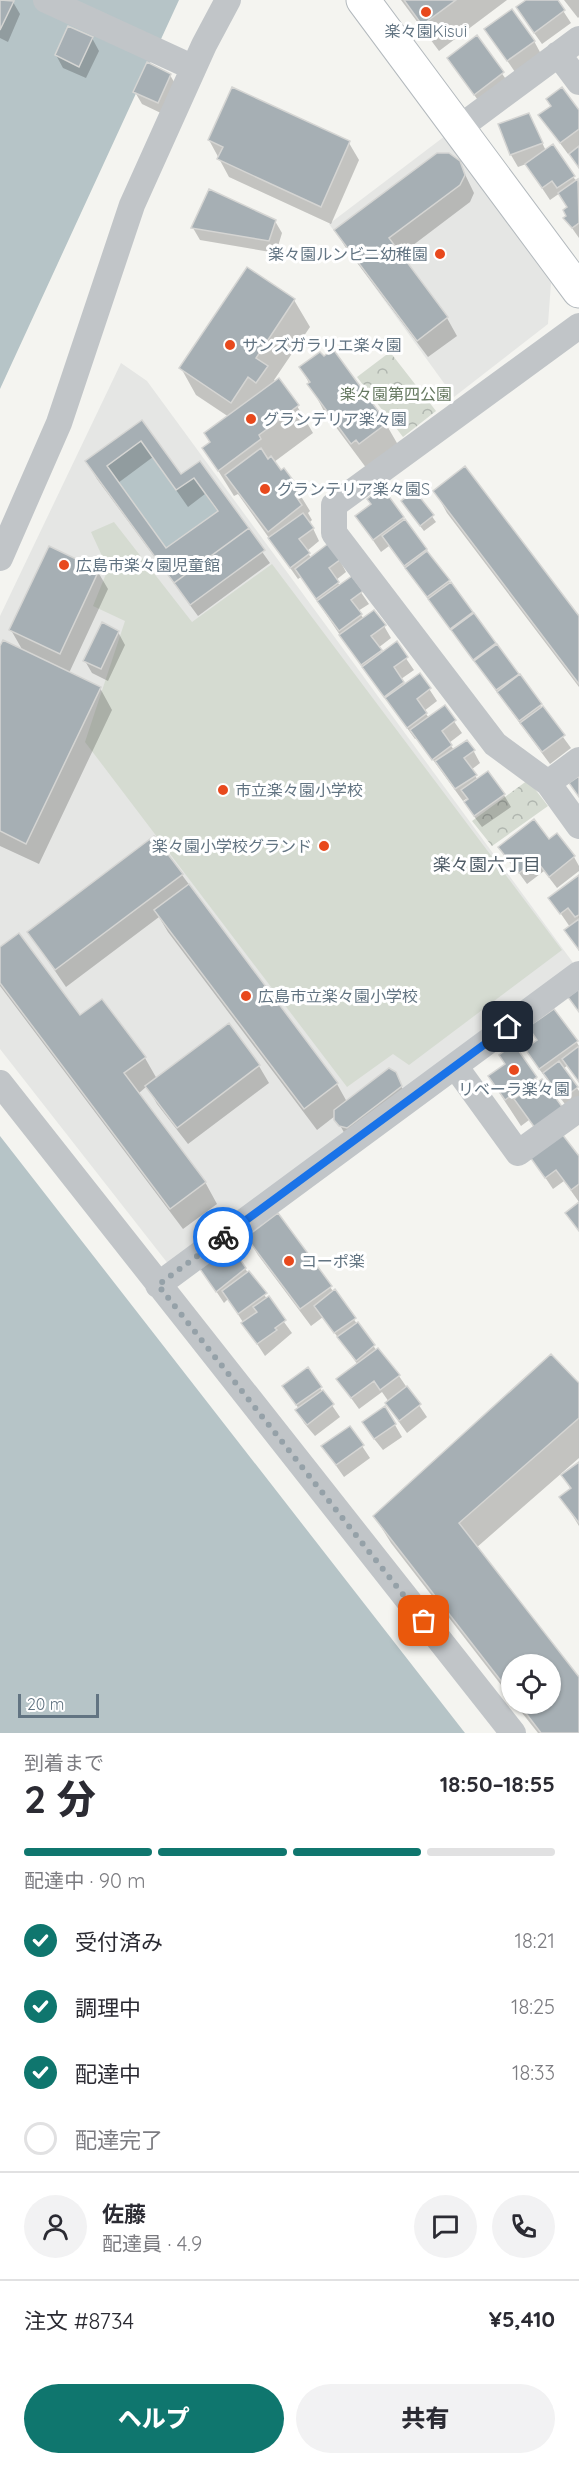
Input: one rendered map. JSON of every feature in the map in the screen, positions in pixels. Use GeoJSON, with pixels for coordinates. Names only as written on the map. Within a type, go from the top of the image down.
{"type":"FeatureCollection","features":[{"type":"Feature","properties":{"kind":"street"},"geometry":{"type":"LineString","coordinates":[[46,0],[181,62]]}},
{"type":"Feature","properties":{"kind":"street"},"geometry":{"type":"LineString","coordinates":[[0,558],[59,423],[132,205],[204,45],[228,0]]}},
{"type":"Feature","properties":{"kind":"street"},"geometry":{"type":"LineString","coordinates":[[363,0],[579,291]]}},
{"type":"Feature","properties":{"kind":"street"},"geometry":{"type":"LineString","coordinates":[[459,128],[579,39]]}},
{"type":"Feature","properties":{"kind":"street"},"geometry":{"type":"LineString","coordinates":[[558,54],[579,82]]}},
{"type":"Feature","properties":{"kind":"street"},"geometry":{"type":"LineString","coordinates":[[579,326],[334,505],[334,533],[495,744],[548,783],[579,826]]}},
{"type":"Feature","properties":{"kind":"street"},"geometry":{"type":"LineString","coordinates":[[548,783],[579,760]]}},
{"type":"Feature","properties":{"kind":"street"},"geometry":{"type":"LineString","coordinates":[[158,1285],[579,974]]}},
{"type":"Feature","properties":{"kind":"street"},"geometry":{"type":"LineString","coordinates":[[455,1066],[518,1154],[579,1109]]}},
{"type":"Feature","properties":{"kind":"street"},"geometry":{"type":"LineString","coordinates":[[0,1083],[513,1733]]}},
{"type":"Feature","properties":{"kind":"shaded area"},"geometry":{"type":"Polygon","coordinates":[[[0,0],[179,0],[0,389],[0,0]]]}},
{"type":"Feature","properties":{"kind":"shaded area","name":"楽々園ルンビニ幼稚園"},"geometry":{"type":"Polygon","coordinates":[[[445,136],[551,283],[548,324],[454,397],[329,224],[445,136]]]}},
{"type":"Feature","properties":{"kind":"shaded area","name":"市立楽々園小学校"},"geometry":{"type":"Polygon","coordinates":[[[121,363],[147,381],[574,964],[169,1265],[0,1049],[0,616],[121,363]]]}},
{"type":"Feature","properties":{"kind":"shaded area"},"geometry":{"type":"Polygon","coordinates":[[[141,441],[176,490],[194,478],[218,511],[166,548],[107,466],[141,441]]]}},
{"type":"Feature","properties":{"kind":"shaded area"},"geometry":{"type":"Polygon","coordinates":[[[0,1136],[465,1733],[0,1733],[0,1136]]]}},
{"type":"Feature","properties":{"kind":"green space","name":"楽々園第四公園"},"geometry":{"type":"Polygon","coordinates":[[[390,352],[436,411],[403,437],[357,377],[390,352]]]}},
{"type":"Feature","properties":{"kind":"green space","name":"楽々園小学校グランド"},"geometry":{"type":"Polygon","coordinates":[[[114,522],[192,622],[272,564],[562,950],[409,1065],[393,1054],[347,1087],[85,742],[125,621],[93,606],[108,569],[91,532],[114,522]]]}},
{"type":"Feature","properties":{"kind":"green space"},"geometry":{"type":"Polygon","coordinates":[[[528,780],[548,806],[492,846],[472,821],[528,780]]]}},
{"type":"Feature","properties":{"kind":"building"},"geometry":{"type":"Polygon","coordinates":[[[0,0],[14,1],[0,30],[0,0]]]}},
{"type":"Feature","properties":{"kind":"building","name":"楽々園Kisui"},"geometry":{"type":"Polygon","coordinates":[[[404,0],[456,0],[422,25],[404,0]]]}},
{"type":"Feature","properties":{"kind":"building"},"geometry":{"type":"Polygon","coordinates":[[[526,0],[558,0],[565,10],[534,33],[516,7],[526,0]]]}},
{"type":"Feature","properties":{"kind":"building"},"geometry":{"type":"Polygon","coordinates":[[[512,9],[535,41],[507,61],[484,29],[512,9]]]}},
{"type":"Feature","properties":{"kind":"building"},"geometry":{"type":"Polygon","coordinates":[[[68,26],[93,37],[79,67],[55,55],[68,26]]]}},
{"type":"Feature","properties":{"kind":"building"},"geometry":{"type":"Polygon","coordinates":[[[477,35],[504,72],[474,95],[447,58],[477,35]]]}},
{"type":"Feature","properties":{"kind":"building"},"geometry":{"type":"Polygon","coordinates":[[[147,62],[171,74],[158,103],[133,92],[147,62]]]}},
{"type":"Feature","properties":{"kind":"building"},"geometry":{"type":"Polygon","coordinates":[[[232,87],[350,141],[321,207],[217,159],[223,147],[208,140],[232,87]]]}},
{"type":"Feature","properties":{"kind":"building"},"geometry":{"type":"Polygon","coordinates":[[[562,87],[579,110],[579,129],[560,143],[538,115],[551,106],[546,99],[562,87]]]}},
{"type":"Feature","properties":{"kind":"building"},"geometry":{"type":"Polygon","coordinates":[[[529,113],[543,143],[510,155],[498,124],[529,113]]]}},
{"type":"Feature","properties":{"kind":"building"},"geometry":{"type":"Polygon","coordinates":[[[553,144],[575,176],[557,188],[552,181],[542,188],[525,164],[553,144]]]}},
{"type":"Feature","properties":{"kind":"building"},"geometry":{"type":"Polygon","coordinates":[[[579,146],[579,168],[569,154],[579,146]]]}},
{"type":"Feature","properties":{"kind":"building","name":"楽々園ルンビニ幼稚園"},"geometry":{"type":"Polygon","coordinates":[[[437,153],[449,153],[460,161],[465,175],[460,185],[389,238],[448,317],[417,341],[334,230],[437,153]]]}},
{"type":"Feature","properties":{"kind":"building"},"geometry":{"type":"Polygon","coordinates":[[[578,179],[579,223],[572,228],[563,218],[566,216],[563,210],[567,207],[558,193],[578,179]]]}},
{"type":"Feature","properties":{"kind":"building"},"geometry":{"type":"Polygon","coordinates":[[[209,189],[276,220],[269,241],[191,228],[209,189]]]}},
{"type":"Feature","properties":{"kind":"building","name":"サンズガラリエ楽々園"},"geometry":{"type":"Polygon","coordinates":[[[247,267],[295,299],[256,358],[268,366],[256,383],[248,377],[231,403],[179,368],[247,267]]]}},
{"type":"Feature","properties":{"kind":"building"},"geometry":{"type":"Polygon","coordinates":[[[333,349],[387,423],[359,444],[356,440],[351,444],[307,384],[310,382],[299,367],[320,352],[324,356],[333,349]]]}},
{"type":"Feature","properties":{"kind":"building","name":"グランテリア楽々園"},"geometry":{"type":"Polygon","coordinates":[[[279,378],[299,405],[259,435],[261,439],[218,471],[202,448],[210,442],[204,433],[279,378]]]}},
{"type":"Feature","properties":{"kind":"building"},"geometry":{"type":"Polygon","coordinates":[[[142,420],[181,474],[200,461],[249,528],[174,583],[85,461],[142,420]],[[141,441],[107,466],[166,548],[218,511],[194,478],[176,490],[141,441]]]}},
{"type":"Feature","properties":{"kind":"building","name":"グランテリア楽々園S"},"geometry":{"type":"Polygon","coordinates":[[[261,448],[268,459],[271,456],[281,470],[284,468],[296,484],[293,486],[298,493],[295,495],[302,505],[268,532],[225,475],[261,448]]]}},
{"type":"Feature","properties":{"kind":"building"},"geometry":{"type":"Polygon","coordinates":[[[465,466],[579,616],[579,684],[433,491],[465,466]]]}},
{"type":"Feature","properties":{"kind":"building"},"geometry":{"type":"Polygon","coordinates":[[[382,487],[404,517],[373,540],[355,516],[371,504],[367,499],[382,487]]]}},
{"type":"Feature","properties":{"kind":"building"},"geometry":{"type":"Polygon","coordinates":[[[415,491],[434,515],[420,526],[401,501],[415,491]]]}},
{"type":"Feature","properties":{"kind":"building"},"geometry":{"type":"Polygon","coordinates":[[[303,513],[314,528],[299,539],[310,553],[290,568],[268,538],[303,513]]]}},
{"type":"Feature","properties":{"kind":"building"},"geometry":{"type":"Polygon","coordinates":[[[405,519],[427,549],[404,566],[382,536],[405,519]]]}},
{"type":"Feature","properties":{"kind":"building"},"geometry":{"type":"Polygon","coordinates":[[[249,528],[265,550],[190,605],[174,583],[249,528]]]}},
{"type":"Feature","properties":{"kind":"building"},"geometry":{"type":"Polygon","coordinates":[[[329,543],[341,559],[329,568],[339,582],[316,599],[295,569],[329,543]]]}},
{"type":"Feature","properties":{"kind":"building"},"geometry":{"type":"Polygon","coordinates":[[[49,546],[99,570],[60,654],[9,630],[49,546]]]}},
{"type":"Feature","properties":{"kind":"building"},"geometry":{"type":"Polygon","coordinates":[[[427,551],[450,580],[427,597],[405,568],[427,551]]]}},
{"type":"Feature","properties":{"kind":"building"},"geometry":{"type":"Polygon","coordinates":[[[352,576],[363,591],[351,600],[362,614],[339,631],[317,601],[352,576]]]}},
{"type":"Feature","properties":{"kind":"building"},"geometry":{"type":"Polygon","coordinates":[[[451,582],[473,612],[450,629],[428,599],[451,582]]]}},
{"type":"Feature","properties":{"kind":"building"},"geometry":{"type":"Polygon","coordinates":[[[374,610],[386,625],[371,636],[382,650],[361,665],[339,635],[374,610]]]}},
{"type":"Feature","properties":{"kind":"building"},"geometry":{"type":"Polygon","coordinates":[[[474,613],[496,643],[473,660],[451,630],[474,613]]]}},
{"type":"Feature","properties":{"kind":"building"},"geometry":{"type":"Polygon","coordinates":[[[102,622],[119,631],[101,669],[83,661],[102,622]]]}},
{"type":"Feature","properties":{"kind":"building"},"geometry":{"type":"Polygon","coordinates":[[[3,640],[101,687],[26,844],[0,831],[0,646],[3,640]]]}},
{"type":"Feature","properties":{"kind":"building"},"geometry":{"type":"Polygon","coordinates":[[[397,641],[408,657],[394,667],[404,682],[384,697],[362,667],[397,641]]]}},
{"type":"Feature","properties":{"kind":"building"},"geometry":{"type":"Polygon","coordinates":[[[497,644],[519,674],[496,690],[474,661],[497,644]]]}},
{"type":"Feature","properties":{"kind":"building"},"geometry":{"type":"Polygon","coordinates":[[[420,673],[431,688],[417,699],[427,713],[407,728],[385,698],[420,673]]]}},
{"type":"Feature","properties":{"kind":"building"},"geometry":{"type":"Polygon","coordinates":[[[520,674],[542,704],[519,721],[497,692],[520,674]]]}},
{"type":"Feature","properties":{"kind":"building"},"geometry":{"type":"Polygon","coordinates":[[[445,705],[456,720],[442,731],[452,745],[432,760],[410,730],[445,705]]]}},
{"type":"Feature","properties":{"kind":"building"},"geometry":{"type":"Polygon","coordinates":[[[543,706],[565,735],[542,752],[520,723],[543,706]]]}},
{"type":"Feature","properties":{"kind":"building"},"geometry":{"type":"Polygon","coordinates":[[[467,740],[475,750],[464,758],[477,775],[455,789],[435,761],[467,740]]]}},
{"type":"Feature","properties":{"kind":"building"},"geometry":{"type":"Polygon","coordinates":[[[488,771],[505,794],[474,816],[464,802],[468,799],[461,790],[488,771]]]}},
{"type":"Feature","properties":{"kind":"building"},"geometry":{"type":"Polygon","coordinates":[[[579,776],[579,797],[569,783],[579,776]]]}},
{"type":"Feature","properties":{"kind":"building"},"geometry":{"type":"Polygon","coordinates":[[[534,819],[549,839],[557,833],[575,856],[549,877],[536,860],[519,873],[498,847],[534,819]]]}},
{"type":"Feature","properties":{"kind":"building"},"geometry":{"type":"Polygon","coordinates":[[[154,836],[183,874],[55,970],[27,932],[154,836]]]}},
{"type":"Feature","properties":{"kind":"building"},"geometry":{"type":"Polygon","coordinates":[[[579,875],[579,915],[575,917],[568,908],[560,914],[548,898],[579,875]]]}},
{"type":"Feature","properties":{"kind":"building","name":"広島市立楽々園小学校"},"geometry":{"type":"Polygon","coordinates":[[[189,884],[338,1083],[304,1109],[154,910],[189,884]]]}},
{"type":"Feature","properties":{"kind":"building"},"geometry":{"type":"Polygon","coordinates":[[[579,919],[579,950],[564,930],[579,919]]]}},
{"type":"Feature","properties":{"kind":"building"},"geometry":{"type":"Polygon","coordinates":[[[19,933],[80,1015],[102,999],[146,1057],[124,1073],[206,1182],[170,1209],[0,983],[0,947],[19,933]]]}},
{"type":"Feature","properties":{"kind":"building"},"geometry":{"type":"Polygon","coordinates":[[[579,989],[579,1012],[568,997],[579,989]]]}},
{"type":"Feature","properties":{"kind":"building"},"geometry":{"type":"Polygon","coordinates":[[[554,1009],[578,1041],[539,1069],[525,1049],[537,1040],[528,1027],[554,1009]]]}},
{"type":"Feature","properties":{"kind":"building"},"geometry":{"type":"Polygon","coordinates":[[[229,1023],[260,1065],[177,1128],[145,1086],[229,1023]]]}},
{"type":"Feature","properties":{"kind":"building","name":"リベーラ楽々園"},"geometry":{"type":"Polygon","coordinates":[[[514,1044],[537,1077],[505,1100],[488,1076],[505,1064],[499,1055],[514,1044]]]}},
{"type":"Feature","properties":{"kind":"building"},"geometry":{"type":"Polygon","coordinates":[[[579,1046],[579,1082],[562,1059],[579,1046]]]}},
{"type":"Feature","properties":{"kind":"building"},"geometry":{"type":"Polygon","coordinates":[[[559,1061],[578,1087],[562,1099],[543,1073],[559,1061]]]}},
{"type":"Feature","properties":{"kind":"building"},"geometry":{"type":"Polygon","coordinates":[[[389,1068],[396,1072],[402,1086],[347,1128],[339,1126],[334,1120],[334,1110],[389,1068]]]}},
{"type":"Feature","properties":{"kind":"building"},"geometry":{"type":"Polygon","coordinates":[[[542,1079],[563,1108],[535,1128],[514,1099],[542,1079]]]}},
{"type":"Feature","properties":{"kind":"building"},"geometry":{"type":"Polygon","coordinates":[[[562,1134],[579,1156],[579,1184],[571,1190],[556,1170],[545,1178],[530,1157],[562,1134]]]}},
{"type":"Feature","properties":{"kind":"building"},"geometry":{"type":"Polygon","coordinates":[[[579,1202],[579,1231],[565,1213],[579,1202]]]}},
{"type":"Feature","properties":{"kind":"building","name":"コーポ楽"},"geometry":{"type":"Polygon","coordinates":[[[278,1213],[332,1286],[300,1309],[246,1237],[278,1213]]]}},
{"type":"Feature","properties":{"kind":"building"},"geometry":{"type":"Polygon","coordinates":[[[231,1246],[246,1268],[216,1292],[200,1269],[231,1246]]]}},
{"type":"Feature","properties":{"kind":"building"},"geometry":{"type":"Polygon","coordinates":[[[249,1271],[267,1293],[238,1314],[222,1291],[249,1271]]]}},
{"type":"Feature","properties":{"kind":"building"},"geometry":{"type":"Polygon","coordinates":[[[335,1289],[356,1318],[334,1333],[314,1306],[335,1289]]]}},
{"type":"Feature","properties":{"kind":"building"},"geometry":{"type":"Polygon","coordinates":[[[269,1296],[286,1320],[275,1328],[277,1330],[257,1344],[241,1323],[257,1312],[253,1307],[269,1296]]]}},
{"type":"Feature","properties":{"kind":"building"},"geometry":{"type":"Polygon","coordinates":[[[358,1322],[375,1345],[356,1361],[337,1337],[358,1322]]]}},
{"type":"Feature","properties":{"kind":"building"},"geometry":{"type":"Polygon","coordinates":[[[378,1348],[400,1375],[380,1390],[374,1381],[351,1398],[336,1379],[378,1348]]]}},
{"type":"Feature","properties":{"kind":"building"},"geometry":{"type":"Polygon","coordinates":[[[551,1354],[579,1383],[579,1418],[459,1523],[579,1677],[579,1733],[541,1733],[527,1714],[561,1714],[561,1654],[501,1654],[501,1681],[373,1516],[551,1354]]]}},
{"type":"Feature","properties":{"kind":"building"},"geometry":{"type":"Polygon","coordinates":[[[308,1367],[322,1387],[296,1405],[282,1386],[308,1367]]]}},
{"type":"Feature","properties":{"kind":"building"},"geometry":{"type":"Polygon","coordinates":[[[407,1386],[421,1404],[399,1421],[385,1403],[407,1386]]]}},
{"type":"Feature","properties":{"kind":"building"},"geometry":{"type":"Polygon","coordinates":[[[323,1390],[334,1404],[307,1425],[295,1410],[323,1390]]]}},
{"type":"Feature","properties":{"kind":"building"},"geometry":{"type":"Polygon","coordinates":[[[385,1406],[396,1424],[374,1439],[362,1422],[385,1406]]]}},
{"type":"Feature","properties":{"kind":"building"},"geometry":{"type":"Polygon","coordinates":[[[350,1426],[364,1445],[336,1465],[321,1446],[350,1426]]]}},
{"type":"Feature","properties":{"kind":"building"},"geometry":{"type":"Polygon","coordinates":[[[579,1462],[579,1523],[559,1497],[571,1488],[561,1475],[579,1462]]]}},
{"type":"Feature","properties":{"kind":"way so far"},"geometry":{"type":"LineString","coordinates":[[223,1237],[158,1285],[424,1621]]}},
{"type":"Feature","properties":{"kind":"place","name":"楽々園Kisui"},"geometry":{"type":"Point","coordinates":[426,12]}},
{"type":"Feature","properties":{"kind":"place","name":"楽々園ルンビニ幼稚園"},"geometry":{"type":"Point","coordinates":[440,254]}},
{"type":"Feature","properties":{"kind":"place","name":"サンズガラリエ楽々園"},"geometry":{"type":"Point","coordinates":[230,345]}},
{"type":"Feature","properties":{"kind":"place","name":"グランテリア楽々園"},"geometry":{"type":"Point","coordinates":[251,419]}},
{"type":"Feature","properties":{"kind":"place","name":"グランテリア楽々園S"},"geometry":{"type":"Point","coordinates":[265,489]}},
{"type":"Feature","properties":{"kind":"place","name":"広島市楽々園児童館"},"geometry":{"type":"Point","coordinates":[64,565]}},
{"type":"Feature","properties":{"kind":"place","name":"市立楽々園小学校"},"geometry":{"type":"Point","coordinates":[223,790]}},
{"type":"Feature","properties":{"kind":"place","name":"楽々園小学校グランド"},"geometry":{"type":"Point","coordinates":[324,846]}},
{"type":"Feature","properties":{"kind":"place","name":"広島市立楽々園小学校"},"geometry":{"type":"Point","coordinates":[246,996]}},
{"type":"Feature","properties":{"kind":"place","name":"リベーラ楽々園"},"geometry":{"type":"Point","coordinates":[514,1070]}},
{"type":"Feature","properties":{"kind":"place","name":"コーポ楽"},"geometry":{"type":"Point","coordinates":[289,1261]}},
{"type":"Feature","properties":{"kind":"district","name":"楽々園六丁目"},"geometry":{"type":"Point","coordinates":[487,864]}},
{"type":"Feature","properties":{"kind":"route"},"geometry":{"type":"LineString","coordinates":[[223,1237],[508,1027]]}}]}
